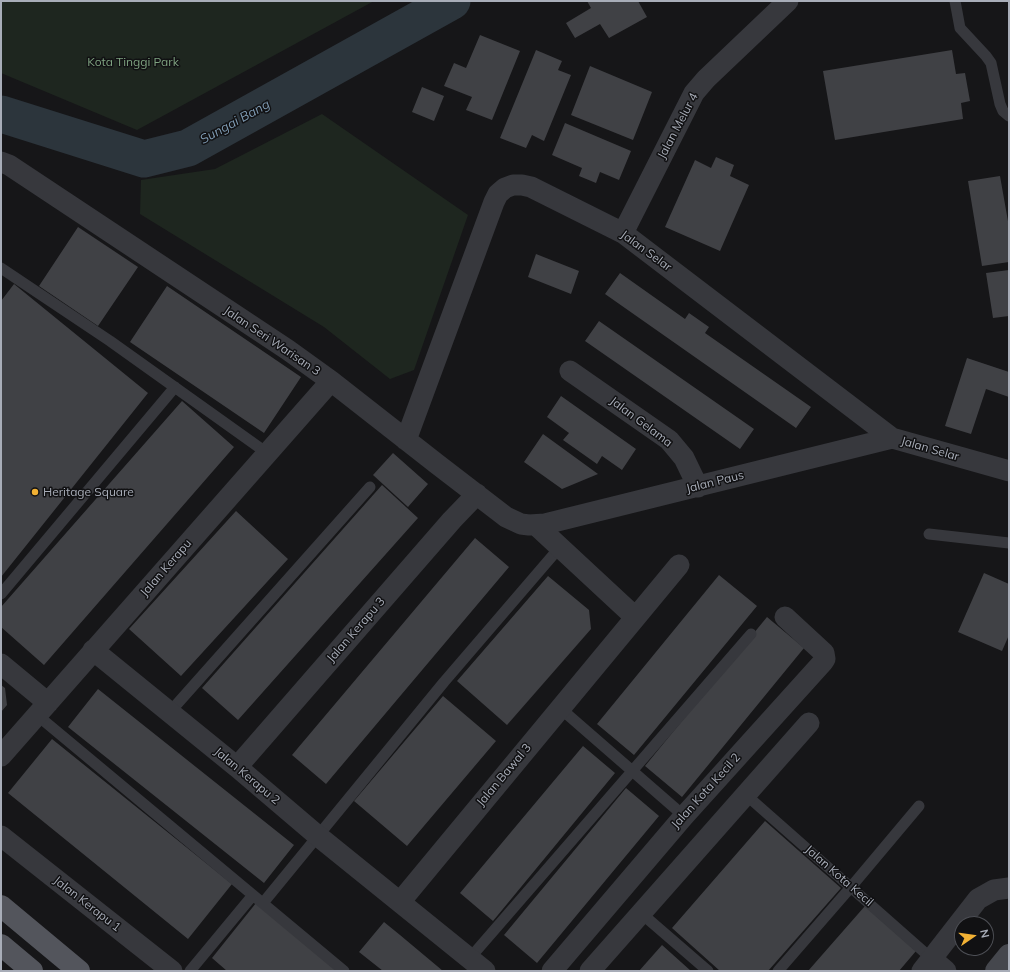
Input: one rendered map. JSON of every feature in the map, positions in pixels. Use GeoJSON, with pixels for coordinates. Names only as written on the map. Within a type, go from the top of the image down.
{"type":"FeatureCollection","features":[{"type":"Feature","properties":{"kind":"main road"},"geometry":{"type":"LineString","coordinates":[[4,915],[79,971]]}},
{"type":"Feature","properties":{"kind":"main road"},"geometry":{"type":"LineString","coordinates":[[1,945],[32,971]]}},
{"type":"Feature","properties":{"kind":"street","name":"Jalan Melur 4"},"geometry":{"type":"LineString","coordinates":[[623,233],[694,93],[706,79],[788,1]]}},
{"type":"Feature","properties":{"kind":"street","name":"Jalan Seri Warisan 3"},"geometry":{"type":"LineString","coordinates":[[1,162],[9,165],[288,350],[331,381],[513,521],[521,524],[537,526]]}},
{"type":"Feature","properties":{"kind":"street","name":"Jalan Selar"},"geometry":{"type":"LineString","coordinates":[[406,440],[494,202],[498,194],[505,188],[513,185],[522,185],[531,187],[623,233],[892,438],[1009,471]]}},
{"type":"Feature","properties":{"kind":"street","name":"Jalan Gelama"},"geometry":{"type":"LineString","coordinates":[[570,371],[669,440],[684,458],[698,487]]}},
{"type":"Feature","properties":{"kind":"street","name":"Jalan Kerapu"},"geometry":{"type":"LineString","coordinates":[[1,756],[331,381]]}},
{"type":"Feature","properties":{"kind":"street","name":"Jalan Paus"},"geometry":{"type":"LineString","coordinates":[[537,526],[892,438]]}},
{"type":"Feature","properties":{"kind":"street","name":"Jalan Kerapu 3"},"geometry":{"type":"LineString","coordinates":[[237,768],[452,520],[477,494]]}},
{"type":"Feature","properties":{"kind":"street"},"geometry":{"type":"LineString","coordinates":[[537,526],[635,617]]}},
{"type":"Feature","properties":{"kind":"street","name":"Jalan Bawal 3"},"geometry":{"type":"LineString","coordinates":[[400,902],[679,564]]}},
{"type":"Feature","properties":{"kind":"street","name":"Jalan Kota Kecil 2"},"geometry":{"type":"LineString","coordinates":[[552,971],[684,816],[825,659],[824,653],[785,617]]}},
{"type":"Feature","properties":{"kind":"street","name":"Jalan Kerapu 2"},"geometry":{"type":"LineString","coordinates":[[93,650],[400,902]]}},
{"type":"Feature","properties":{"kind":"street"},"geometry":{"type":"LineString","coordinates":[[1,664],[43,709]]}},
{"type":"Feature","properties":{"kind":"street"},"geometry":{"type":"LineString","coordinates":[[590,971],[809,723]]}},
{"type":"Feature","properties":{"kind":"street","name":"Jalan Kerapu 1"},"geometry":{"type":"LineString","coordinates":[[1,836],[172,971]]}},
{"type":"Feature","properties":{"kind":"street"},"geometry":{"type":"LineString","coordinates":[[933,967],[978,899],[994,890],[1009,888]]}},
{"type":"Feature","properties":{"kind":"street"},"geometry":{"type":"LineString","coordinates":[[400,902],[478,965]]}},
{"type":"Feature","properties":{"kind":"street"},"geometry":{"type":"LineString","coordinates":[[996,971],[1009,955]]}},
{"type":"Feature","properties":{"kind":"lane"},"geometry":{"type":"LineString","coordinates":[[955,1],[960,28],[991,63],[1000,104],[1003,111],[1009,116]]}},
{"type":"Feature","properties":{"kind":"lane"},"geometry":{"type":"LineString","coordinates":[[3,272],[110,341],[267,452]]}},
{"type":"Feature","properties":{"kind":"lane"},"geometry":{"type":"LineString","coordinates":[[1,594],[175,387]]}},
{"type":"Feature","properties":{"kind":"lane"},"geometry":{"type":"LineString","coordinates":[[169,713],[370,487]]}},
{"type":"Feature","properties":{"kind":"lane"},"geometry":{"type":"LineString","coordinates":[[929,534],[1009,543]]}},
{"type":"Feature","properties":{"kind":"lane"},"geometry":{"type":"LineString","coordinates":[[263,903],[444,682],[560,548]]}},
{"type":"Feature","properties":{"kind":"lane"},"geometry":{"type":"LineString","coordinates":[[478,965],[632,771],[751,634]]}},
{"type":"Feature","properties":{"kind":"lane"},"geometry":{"type":"LineString","coordinates":[[560,708],[684,816]]}},
{"type":"Feature","properties":{"kind":"lane"},"geometry":{"type":"LineString","coordinates":[[43,709],[253,895],[344,971]]}},
{"type":"Feature","properties":{"kind":"lane","name":"Jalan Kota Kecil"},"geometry":{"type":"LineString","coordinates":[[745,794],[851,887],[933,967]]}},
{"type":"Feature","properties":{"kind":"lane"},"geometry":{"type":"LineString","coordinates":[[778,971],[919,806]]}},
{"type":"Feature","properties":{"kind":"lane"},"geometry":{"type":"LineString","coordinates":[[190,971],[253,895]]}},
{"type":"Feature","properties":{"kind":"lane"},"geometry":{"type":"LineString","coordinates":[[641,913],[708,971]]}},
{"type":"Feature","properties":{"kind":"green space","name":"Kota Tinggi Park"},"geometry":{"type":"Polygon","coordinates":[[[1,1],[374,1],[137,130],[1,73],[1,1]]]}},
{"type":"Feature","properties":{"kind":"green space"},"geometry":{"type":"Polygon","coordinates":[[[322,114],[468,215],[414,370],[390,379],[324,327],[140,214],[141,180],[215,169],[322,114]]]}},
{"type":"Feature","properties":{"kind":"building"},"geometry":{"type":"Polygon","coordinates":[[[587,1],[638,1],[647,17],[609,38],[600,24],[575,38],[566,23],[591,8],[587,1]]]}},
{"type":"Feature","properties":{"kind":"building"},"geometry":{"type":"Polygon","coordinates":[[[480,35],[520,51],[492,120],[466,110],[472,97],[444,86],[454,63],[466,68],[480,35]]]}},
{"type":"Feature","properties":{"kind":"building"},"geometry":{"type":"Polygon","coordinates":[[[536,50],[562,61],[558,70],[571,75],[544,141],[532,135],[526,148],[500,138],[536,50]]]}},
{"type":"Feature","properties":{"kind":"building"},"geometry":{"type":"Polygon","coordinates":[[[952,50],[956,74],[965,73],[970,101],[961,103],[963,119],[835,140],[823,71],[952,50]]]}},
{"type":"Feature","properties":{"kind":"building"},"geometry":{"type":"Polygon","coordinates":[[[590,66],[652,92],[633,140],[571,115],[590,66]]]}},
{"type":"Feature","properties":{"kind":"building"},"geometry":{"type":"Polygon","coordinates":[[[422,87],[444,96],[434,121],[412,112],[422,87]]]}},
{"type":"Feature","properties":{"kind":"building"},"geometry":{"type":"Polygon","coordinates":[[[565,123],[631,151],[619,180],[600,172],[596,183],[579,176],[582,168],[552,155],[565,123]]]}},
{"type":"Feature","properties":{"kind":"building"},"geometry":{"type":"Polygon","coordinates":[[[716,157],[734,165],[730,176],[749,185],[720,251],[665,227],[695,160],[711,168],[716,157]]]}},
{"type":"Feature","properties":{"kind":"building"},"geometry":{"type":"Polygon","coordinates":[[[1000,176],[1009,227],[1009,262],[982,266],[968,181],[1000,176]]]}},
{"type":"Feature","properties":{"kind":"building"},"geometry":{"type":"Polygon","coordinates":[[[78,227],[138,267],[98,326],[39,286],[78,227]]]}},
{"type":"Feature","properties":{"kind":"building"},"geometry":{"type":"Polygon","coordinates":[[[536,254],[579,271],[571,294],[528,277],[536,254]]]}},
{"type":"Feature","properties":{"kind":"building"},"geometry":{"type":"Polygon","coordinates":[[[1009,270],[1009,316],[993,318],[986,273],[1009,270]]]}},
{"type":"Feature","properties":{"kind":"building"},"geometry":{"type":"Polygon","coordinates":[[[620,273],[685,319],[689,313],[709,327],[705,333],[811,407],[796,428],[605,294],[620,273]]]}},
{"type":"Feature","properties":{"kind":"building","name":"Heritage Square"},"geometry":{"type":"Polygon","coordinates":[[[14,284],[148,393],[1,577],[1,301],[14,284]]]}},
{"type":"Feature","properties":{"kind":"building"},"geometry":{"type":"Polygon","coordinates":[[[167,286],[301,377],[264,433],[130,342],[167,286]]]}},
{"type":"Feature","properties":{"kind":"building"},"geometry":{"type":"Polygon","coordinates":[[[599,321],[754,429],[740,449],[585,341],[599,321]]]}},
{"type":"Feature","properties":{"kind":"building"},"geometry":{"type":"Polygon","coordinates":[[[967,358],[1009,372],[1009,397],[986,389],[971,434],[945,426],[967,358]]]}},
{"type":"Feature","properties":{"kind":"building"},"geometry":{"type":"Polygon","coordinates":[[[561,396],[636,449],[622,470],[602,456],[597,464],[563,440],[569,433],[547,417],[561,396]]]}},
{"type":"Feature","properties":{"kind":"building"},"geometry":{"type":"Polygon","coordinates":[[[182,401],[234,447],[44,665],[1,627],[1,607],[182,401]]]}},
{"type":"Feature","properties":{"kind":"building"},"geometry":{"type":"Polygon","coordinates":[[[543,434],[598,474],[562,489],[524,462],[543,434]]]}},
{"type":"Feature","properties":{"kind":"building"},"geometry":{"type":"Polygon","coordinates":[[[393,453],[428,484],[408,507],[373,475],[393,453]]]}},
{"type":"Feature","properties":{"kind":"building"},"geometry":{"type":"Polygon","coordinates":[[[382,485],[418,518],[238,720],[202,688],[382,485]]]}},
{"type":"Feature","properties":{"kind":"building"},"geometry":{"type":"Polygon","coordinates":[[[236,511],[288,559],[181,676],[129,629],[236,511]]]}},
{"type":"Feature","properties":{"kind":"building"},"geometry":{"type":"Polygon","coordinates":[[[475,538],[509,567],[326,784],[292,755],[475,538]]]}},
{"type":"Feature","properties":{"kind":"building"},"geometry":{"type":"Polygon","coordinates":[[[984,573],[1009,584],[1009,635],[1002,651],[958,632],[984,573]]]}},
{"type":"Feature","properties":{"kind":"building"},"geometry":{"type":"Polygon","coordinates":[[[719,575],[757,606],[634,755],[597,724],[719,575]]]}},
{"type":"Feature","properties":{"kind":"building"},"geometry":{"type":"Polygon","coordinates":[[[548,576],[589,610],[591,629],[507,725],[457,681],[548,576]]]}},
{"type":"Feature","properties":{"kind":"building"},"geometry":{"type":"Polygon","coordinates":[[[767,617],[804,648],[682,797],[645,766],[767,617]]]}},
{"type":"Feature","properties":{"kind":"building"},"geometry":{"type":"Polygon","coordinates":[[[1,685],[5,688],[7,705],[1,712],[1,685]]]}},
{"type":"Feature","properties":{"kind":"building"},"geometry":{"type":"Polygon","coordinates":[[[98,689],[294,845],[264,883],[68,727],[98,689]]]}},
{"type":"Feature","properties":{"kind":"building"},"geometry":{"type":"Polygon","coordinates":[[[443,696],[496,741],[407,846],[354,801],[443,696]]]}},
{"type":"Feature","properties":{"kind":"building"},"geometry":{"type":"Polygon","coordinates":[[[52,739],[232,884],[188,939],[8,793],[52,739]]]}},
{"type":"Feature","properties":{"kind":"building"},"geometry":{"type":"Polygon","coordinates":[[[583,746],[615,773],[493,921],[460,893],[583,746]]]}},
{"type":"Feature","properties":{"kind":"building"},"geometry":{"type":"Polygon","coordinates":[[[626,788],[659,816],[537,963],[504,935],[626,788]]]}},
{"type":"Feature","properties":{"kind":"building"},"geometry":{"type":"Polygon","coordinates":[[[765,821],[841,888],[768,971],[720,971],[672,928],[765,821]]]}},
{"type":"Feature","properties":{"kind":"building"},"geometry":{"type":"Polygon","coordinates":[[[256,903],[339,971],[227,971],[212,958],[256,903]]]}},
{"type":"Feature","properties":{"kind":"building"},"geometry":{"type":"Polygon","coordinates":[[[865,906],[916,951],[899,971],[808,971],[865,906]]]}},
{"type":"Feature","properties":{"kind":"building"},"geometry":{"type":"Polygon","coordinates":[[[384,922],[443,971],[383,971],[359,952],[384,922]]]}},
{"type":"Feature","properties":{"kind":"building"},"geometry":{"type":"Polygon","coordinates":[[[662,945],[691,971],[639,971],[662,945]]]}},
{"type":"Feature","properties":{"kind":"waterway","name":"Sungai Bang"},"geometry":{"type":"LineString","coordinates":[[1,114],[144,159],[188,148],[452,1]]}},
{"type":"Feature","properties":{"kind":"place","name":"Heritage Square"},"geometry":{"type":"Point","coordinates":[35,492]}}]}
